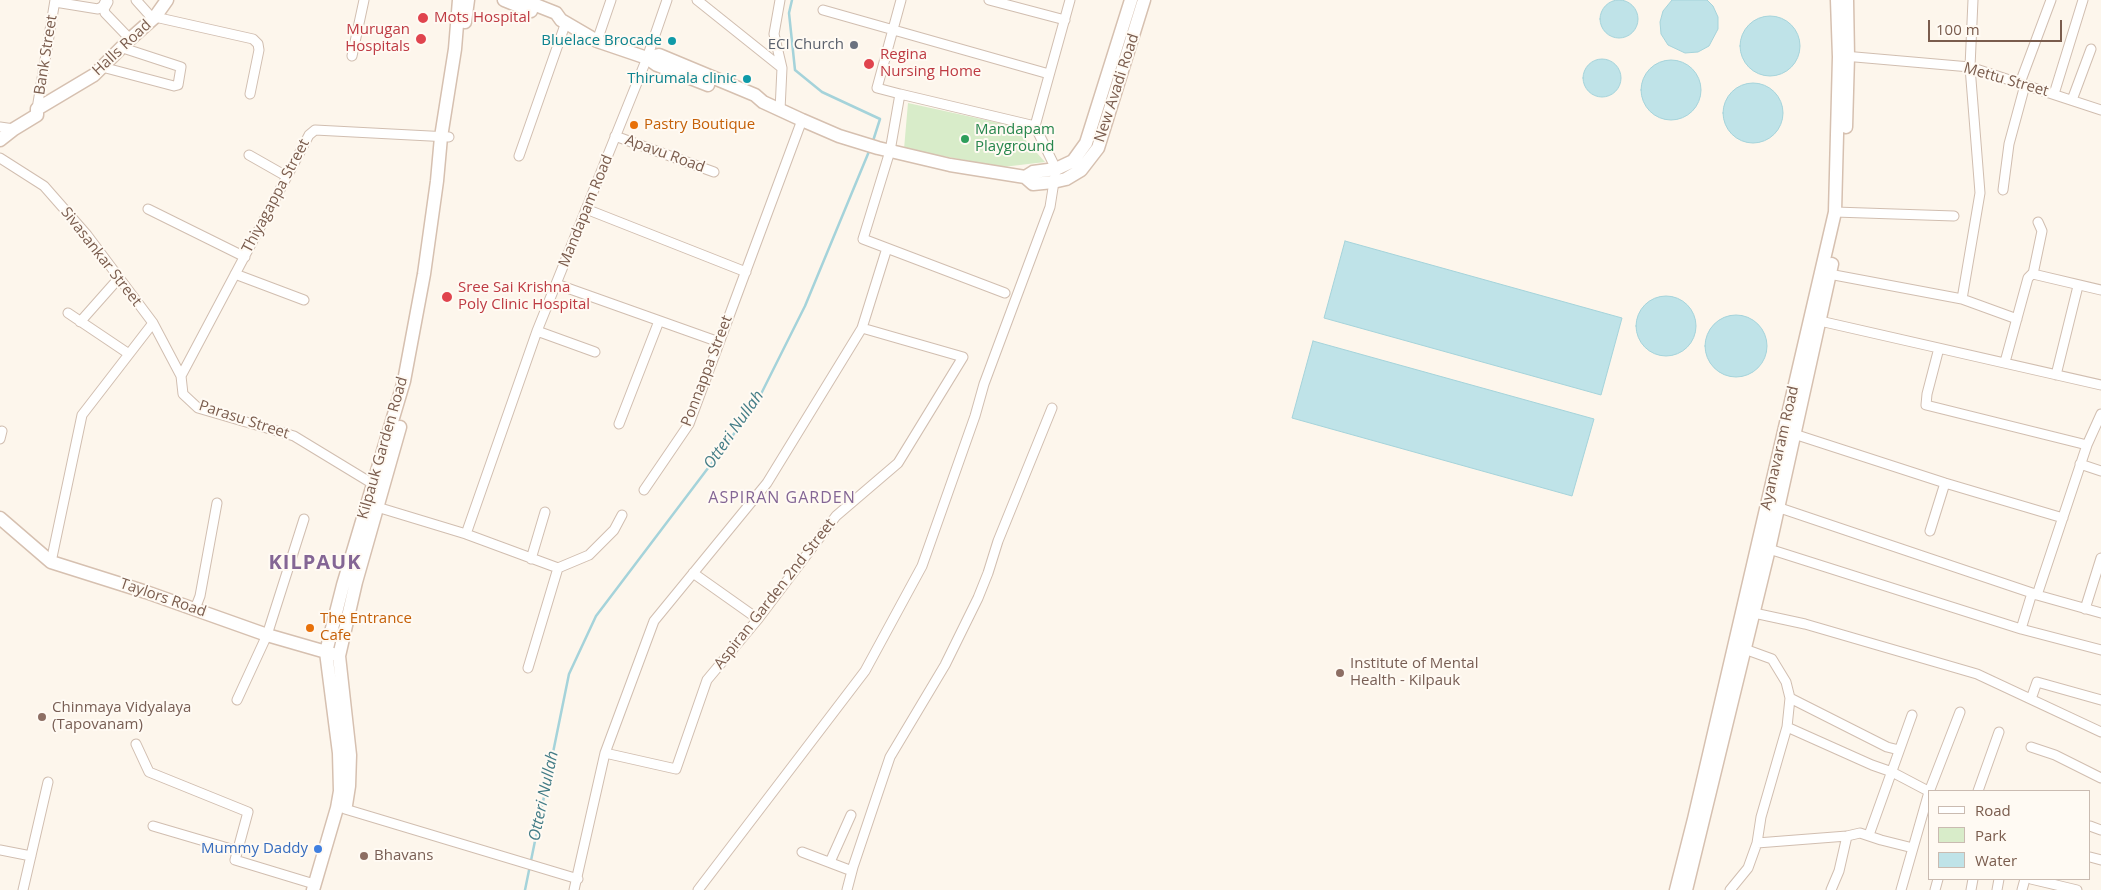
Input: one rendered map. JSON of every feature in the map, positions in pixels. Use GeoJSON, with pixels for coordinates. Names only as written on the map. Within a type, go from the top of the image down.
{"type":"FeatureCollection","features":[{"type":"Feature","properties":{"kind":"main road","name":"Halls Road"},"geometry":{"type":"LineString","coordinates":[[0,140],[37,115],[37,109],[94,75],[154,18],[167,0]]}},
{"type":"Feature","properties":{"kind":"main road","name":"Kilpauk Garden Road"},"geometry":{"type":"LineString","coordinates":[[316,888],[345,809],[349,786],[350,755],[339,656],[348,614],[412,381],[445,183],[445,137],[455,49],[458,0]]}},
{"type":"Feature","properties":{"kind":"main road","name":"Kilpauk Garden Road"},"geometry":{"type":"LineString","coordinates":[[316,888],[340,791],[339,753],[326,652],[343,585],[398,407],[406,372],[424,274],[468,0]]}},
{"type":"Feature","properties":{"kind":"main road","name":"New Avadi Road"},"geometry":{"type":"LineString","coordinates":[[504,0],[551,19],[564,21]]}},
{"type":"Feature","properties":{"kind":"main road","name":"New Avadi Road"},"geometry":{"type":"LineString","coordinates":[[523,0],[556,13],[564,21],[597,41],[647,58],[659,55],[755,95],[762,102],[802,120],[858,142],[950,165],[1025,177],[1033,172],[1066,179],[1081,170],[1098,148],[1144,0]]}},
{"type":"Feature","properties":{"kind":"main road","name":"New Avadi Road"},"geometry":{"type":"LineString","coordinates":[[1054,176],[1073,161],[1086,143],[1131,0]]}},
{"type":"Feature","properties":{"kind":"main road","name":"Ayanavaram Road"},"geometry":{"type":"LineString","coordinates":[[1837,0],[1844,56]]}},
{"type":"Feature","properties":{"kind":"main road","name":"Ayanavaram Road"},"geometry":{"type":"LineString","coordinates":[[1676,890],[1740,648],[1754,613],[1820,321],[1839,212],[1847,0]]}},
{"type":"Feature","properties":{"kind":"main road","name":"Ayanavaram Road"},"geometry":{"type":"LineString","coordinates":[[1686,890],[1839,212]]}},
{"type":"Feature","properties":{"kind":"main road","name":"Taylors Road"},"geometry":{"type":"LineString","coordinates":[[0,518],[51,562],[339,656]]}},
{"type":"Feature","properties":{"kind":"street"},"geometry":{"type":"LineString","coordinates":[[55,1],[98,9],[103,6],[106,0]]}},
{"type":"Feature","properties":{"kind":"street"},"geometry":{"type":"LineString","coordinates":[[102,67],[174,86],[178,85],[182,67],[126,43],[105,13],[104,9],[110,0]]}},
{"type":"Feature","properties":{"kind":"street"},"geometry":{"type":"LineString","coordinates":[[136,0],[154,18],[253,39],[258,44],[259,50],[250,94]]}},
{"type":"Feature","properties":{"kind":"street"},"geometry":{"type":"LineString","coordinates":[[352,56],[364,0]]}},
{"type":"Feature","properties":{"kind":"street"},"geometry":{"type":"LineString","coordinates":[[597,41],[611,0]]}},
{"type":"Feature","properties":{"kind":"street","name":"Mandapam Road"},"geometry":{"type":"LineString","coordinates":[[466,534],[537,331],[647,58],[667,0]]}},
{"type":"Feature","properties":{"kind":"street"},"geometry":{"type":"LineString","coordinates":[[696,0],[782,68]]}},
{"type":"Feature","properties":{"kind":"street"},"geometry":{"type":"LineString","coordinates":[[780,0],[774,34],[782,68],[780,110]]}},
{"type":"Feature","properties":{"kind":"street"},"geometry":{"type":"LineString","coordinates":[[901,0],[877,88],[1035,126]]}},
{"type":"Feature","properties":{"kind":"street"},"geometry":{"type":"LineString","coordinates":[[989,0],[1065,20]]}},
{"type":"Feature","properties":{"kind":"street"},"geometry":{"type":"LineString","coordinates":[[698,890],[865,671],[922,566],[975,416],[984,384],[1050,207],[1054,176],[1035,126],[1070,0]]}},
{"type":"Feature","properties":{"kind":"street"},"geometry":{"type":"LineString","coordinates":[[1962,299],[1980,193],[1970,67],[1973,0]]}},
{"type":"Feature","properties":{"kind":"street"},"geometry":{"type":"LineString","coordinates":[[2003,190],[2009,144],[2023,84],[2051,0]]}},
{"type":"Feature","properties":{"kind":"street"},"geometry":{"type":"LineString","coordinates":[[2054,94],[2083,0]]}},
{"type":"Feature","properties":{"kind":"street","name":"Bank Street"},"geometry":{"type":"LineString","coordinates":[[37,109],[55,1]]}},
{"type":"Feature","properties":{"kind":"street"},"geometry":{"type":"LineString","coordinates":[[823,10],[1049,74]]}},
{"type":"Feature","properties":{"kind":"street"},"geometry":{"type":"LineString","coordinates":[[519,156],[564,21]]}},
{"type":"Feature","properties":{"kind":"street"},"geometry":{"type":"LineString","coordinates":[[2072,100],[2091,49]]}},
{"type":"Feature","properties":{"kind":"street","name":"Mettu Street"},"geometry":{"type":"LineString","coordinates":[[1844,56],[1970,67],[2101,110]]}},
{"type":"Feature","properties":{"kind":"street"},"geometry":{"type":"LineString","coordinates":[[900,94],[884,150],[863,238],[1005,292]]}},
{"type":"Feature","properties":{"kind":"street","name":"Ponnappa Street"},"geometry":{"type":"LineString","coordinates":[[644,490],[689,424],[802,120]]}},
{"type":"Feature","properties":{"kind":"street"},"geometry":{"type":"LineString","coordinates":[[0,127],[14,129]]}},
{"type":"Feature","properties":{"kind":"street","name":"Thiyagappa Street"},"geometry":{"type":"LineString","coordinates":[[181,376],[309,134],[316,130],[445,137]]}},
{"type":"Feature","properties":{"kind":"street","name":"Apavu Road"},"geometry":{"type":"LineString","coordinates":[[615,136],[714,172]]}},
{"type":"Feature","properties":{"kind":"street"},"geometry":{"type":"LineString","coordinates":[[249,154],[286,176]]}},
{"type":"Feature","properties":{"kind":"street","name":"Sivasankar Street"},"geometry":{"type":"LineString","coordinates":[[0,158],[44,186],[86,235],[153,324],[181,376]]}},
{"type":"Feature","properties":{"kind":"street"},"geometry":{"type":"LineString","coordinates":[[148,209],[244,257]]}},
{"type":"Feature","properties":{"kind":"street"},"geometry":{"type":"LineString","coordinates":[[586,209],[746,272]]}},
{"type":"Feature","properties":{"kind":"street"},"geometry":{"type":"LineString","coordinates":[[1839,212],[1954,216]]}},
{"type":"Feature","properties":{"kind":"street"},"geometry":{"type":"LineString","coordinates":[[2005,362],[2028,278],[2033,273],[2042,231],[2038,222]]}},
{"type":"Feature","properties":{"kind":"street"},"geometry":{"type":"LineString","coordinates":[[574,890],[605,753],[654,621],[767,483],[862,328],[887,248]]}},
{"type":"Feature","properties":{"kind":"street"},"geometry":{"type":"LineString","coordinates":[[2033,273],[2078,286],[2101,290]]}},
{"type":"Feature","properties":{"kind":"street"},"geometry":{"type":"LineString","coordinates":[[235,274],[304,300]]}},
{"type":"Feature","properties":{"kind":"street"},"geometry":{"type":"LineString","coordinates":[[1829,274],[1962,299],[2017,319]]}},
{"type":"Feature","properties":{"kind":"street"},"geometry":{"type":"LineString","coordinates":[[80,322],[119,278]]}},
{"type":"Feature","properties":{"kind":"street"},"geometry":{"type":"LineString","coordinates":[[556,284],[719,342]]}},
{"type":"Feature","properties":{"kind":"street"},"geometry":{"type":"LineString","coordinates":[[2056,375],[2078,286]]}},
{"type":"Feature","properties":{"kind":"street"},"geometry":{"type":"LineString","coordinates":[[68,313],[129,354]]}},
{"type":"Feature","properties":{"kind":"street"},"geometry":{"type":"LineString","coordinates":[[619,424],[659,321]]}},
{"type":"Feature","properties":{"kind":"street"},"geometry":{"type":"LineString","coordinates":[[1820,321],[2101,385]]}},
{"type":"Feature","properties":{"kind":"street"},"geometry":{"type":"LineString","coordinates":[[51,562],[82,415],[153,324]]}},
{"type":"Feature","properties":{"kind":"street","name":"Aspiran Garden 2nd Street"},"geometry":{"type":"LineString","coordinates":[[605,753],[676,769],[707,680],[758,619],[836,516],[898,463],[964,357],[862,328]]}},
{"type":"Feature","properties":{"kind":"street"},"geometry":{"type":"LineString","coordinates":[[537,331],[595,352]]}},
{"type":"Feature","properties":{"kind":"street"},"geometry":{"type":"LineString","coordinates":[[1939,348],[1926,394],[1926,405],[2087,445]]}},
{"type":"Feature","properties":{"kind":"street","name":"Parasu Street"},"geometry":{"type":"LineString","coordinates":[[181,376],[183,394],[198,408],[294,436],[373,484]]}},
{"type":"Feature","properties":{"kind":"street"},"geometry":{"type":"LineString","coordinates":[[847,890],[890,757],[945,665],[965,625],[988,573],[998,541],[1052,408]]}},
{"type":"Feature","properties":{"kind":"street"},"geometry":{"type":"LineString","coordinates":[[2021,630],[2063,518],[2087,445],[2101,414]]}},
{"type":"Feature","properties":{"kind":"street"},"geometry":{"type":"LineString","coordinates":[[1794,434],[1945,483],[2063,518]]}},
{"type":"Feature","properties":{"kind":"street"},"geometry":{"type":"LineString","coordinates":[[2080,464],[2101,472]]}},
{"type":"Feature","properties":{"kind":"street"},"geometry":{"type":"LineString","coordinates":[[1930,531],[1945,483]]}},
{"type":"Feature","properties":{"kind":"street"},"geometry":{"type":"LineString","coordinates":[[195,609],[200,596],[218,503]]}},
{"type":"Feature","properties":{"kind":"street"},"geometry":{"type":"LineString","coordinates":[[377,507],[466,534],[558,568],[589,555],[614,530],[622,514]]}},
{"type":"Feature","properties":{"kind":"street"},"geometry":{"type":"LineString","coordinates":[[1778,507],[2035,594],[2101,613]]}},
{"type":"Feature","properties":{"kind":"street"},"geometry":{"type":"LineString","coordinates":[[531,559],[545,512]]}},
{"type":"Feature","properties":{"kind":"street"},"geometry":{"type":"LineString","coordinates":[[237,700],[267,634],[304,519]]}},
{"type":"Feature","properties":{"kind":"street"},"geometry":{"type":"LineString","coordinates":[[1770,548],[2021,630],[2101,650]]}},
{"type":"Feature","properties":{"kind":"street"},"geometry":{"type":"LineString","coordinates":[[2085,609],[2101,558]]}},
{"type":"Feature","properties":{"kind":"street"},"geometry":{"type":"LineString","coordinates":[[528,668],[558,568]]}},
{"type":"Feature","properties":{"kind":"street"},"geometry":{"type":"LineString","coordinates":[[693,573],[758,619]]}},
{"type":"Feature","properties":{"kind":"street"},"geometry":{"type":"LineString","coordinates":[[1754,613],[1805,624],[1977,674],[2101,732]]}},
{"type":"Feature","properties":{"kind":"street"},"geometry":{"type":"LineString","coordinates":[[1730,890],[1748,868],[1757,844],[1761,817],[1787,726],[1790,698],[1786,682],[1772,659],[1740,648]]}},
{"type":"Feature","properties":{"kind":"street"},"geometry":{"type":"LineString","coordinates":[[2031,699],[2037,682],[2101,700]]}},
{"type":"Feature","properties":{"kind":"street"},"geometry":{"type":"LineString","coordinates":[[1790,698],[1887,746],[1899,750]]}},
{"type":"Feature","properties":{"kind":"street"},"geometry":{"type":"LineString","coordinates":[[1930,790],[1960,712]]}},
{"type":"Feature","properties":{"kind":"street"},"geometry":{"type":"LineString","coordinates":[[1869,835],[1912,715]]}},
{"type":"Feature","properties":{"kind":"street"},"geometry":{"type":"LineString","coordinates":[[1787,726],[1872,765],[1892,772],[1928,791]]}},
{"type":"Feature","properties":{"kind":"street"},"geometry":{"type":"LineString","coordinates":[[1978,790],[1999,732]]}},
{"type":"Feature","properties":{"kind":"street"},"geometry":{"type":"LineString","coordinates":[[136,744],[149,772],[248,812],[235,860],[316,888]]}},
{"type":"Feature","properties":{"kind":"street"},"geometry":{"type":"LineString","coordinates":[[2031,747],[2055,755],[2101,778]]}},
{"type":"Feature","properties":{"kind":"street"},"geometry":{"type":"LineString","coordinates":[[23,890],[48,782]]}},
{"type":"Feature","properties":{"kind":"street"},"geometry":{"type":"LineString","coordinates":[[1901,890],[1928,796]]}},
{"type":"Feature","properties":{"kind":"street"},"geometry":{"type":"LineString","coordinates":[[345,809],[578,879]]}},
{"type":"Feature","properties":{"kind":"street"},"geometry":{"type":"LineString","coordinates":[[830,862],[851,815]]}},
{"type":"Feature","properties":{"kind":"street"},"geometry":{"type":"LineString","coordinates":[[153,826],[238,851]]}},
{"type":"Feature","properties":{"kind":"street"},"geometry":{"type":"LineString","coordinates":[[1757,844],[1847,836],[1860,833],[1913,848]]}},
{"type":"Feature","properties":{"kind":"street"},"geometry":{"type":"LineString","coordinates":[[1831,890],[1839,871],[1847,836]]}},
{"type":"Feature","properties":{"kind":"street"},"geometry":{"type":"LineString","coordinates":[[0,850],[31,856]]}},
{"type":"Feature","properties":{"kind":"street"},"geometry":{"type":"LineString","coordinates":[[802,852],[852,871]]}},
{"type":"Feature","properties":{"kind":"street"},"geometry":{"type":"LineString","coordinates":[[2035,880],[2078,890]]}},
{"type":"Feature","properties":{"kind":"green space","name":"Mandapam Playground"},"geometry":{"type":"Polygon","coordinates":[[[908,103],[1013,126],[1045,162],[1003,167],[904,149],[908,103]]]}},
{"type":"Feature","properties":{"kind":"water"},"geometry":{"type":"Polygon","coordinates":[[[1619,0],[1633,5],[1638,19],[1633,33],[1619,38],[1605,33],[1600,19],[1605,5],[1619,0]]]}},
{"type":"Feature","properties":{"kind":"water"},"geometry":{"type":"Polygon","coordinates":[[[1672,0],[1707,0],[1713,6],[1718,17],[1718,29],[1709,46],[1698,52],[1685,53],[1668,45],[1661,34],[1660,22],[1663,11],[1672,0]]]}},
{"type":"Feature","properties":{"kind":"water"},"geometry":{"type":"Polygon","coordinates":[[[1770,16],[1786,21],[1791,25],[1795,30],[1800,46],[1795,62],[1791,67],[1786,71],[1770,76],[1754,71],[1749,67],[1745,62],[1740,46],[1745,30],[1749,25],[1754,21],[1770,16]]]}},
{"type":"Feature","properties":{"kind":"water"},"geometry":{"type":"Polygon","coordinates":[[[1602,59],[1615,65],[1621,78],[1615,91],[1602,97],[1589,91],[1583,78],[1589,65],[1602,59]]]}},
{"type":"Feature","properties":{"kind":"water"},"geometry":{"type":"Polygon","coordinates":[[[1671,60],[1687,65],[1692,69],[1696,74],[1701,90],[1696,106],[1692,111],[1687,115],[1671,120],[1655,115],[1650,111],[1646,106],[1641,90],[1646,74],[1650,69],[1655,65],[1671,60]]]}},
{"type":"Feature","properties":{"kind":"water"},"geometry":{"type":"Polygon","coordinates":[[[1753,83],[1769,88],[1774,92],[1778,97],[1783,113],[1778,129],[1774,134],[1769,138],[1753,143],[1737,138],[1732,134],[1728,129],[1723,113],[1728,97],[1732,92],[1737,88],[1753,83]]]}},
{"type":"Feature","properties":{"kind":"water"},"geometry":{"type":"Polygon","coordinates":[[[1345,241],[1622,318],[1601,395],[1324,318],[1345,241]]]}},
{"type":"Feature","properties":{"kind":"water"},"geometry":{"type":"Polygon","coordinates":[[[1660,296],[1672,296],[1688,304],[1694,314],[1696,326],[1694,338],[1688,348],[1672,356],[1660,356],[1644,348],[1636,332],[1636,320],[1644,304],[1660,296]]]}},
{"type":"Feature","properties":{"kind":"water"},"geometry":{"type":"Polygon","coordinates":[[[1730,315],[1742,315],[1758,324],[1765,334],[1767,346],[1765,358],[1758,368],[1742,377],[1730,377],[1719,372],[1710,363],[1705,352],[1705,340],[1710,329],[1719,320],[1730,315]]]}},
{"type":"Feature","properties":{"kind":"water"},"geometry":{"type":"Polygon","coordinates":[[[1313,341],[1594,419],[1572,496],[1292,418],[1313,341]]]}},
{"type":"Feature","properties":{"kind":"waterway","name":"Otteri Nullah"},"geometry":{"type":"LineString","coordinates":[[792,0],[789,13],[795,70],[822,92],[880,119],[873,141]]}},
{"type":"Feature","properties":{"kind":"waterway","name":"Otteri Nullah"},"geometry":{"type":"LineString","coordinates":[[525,890],[569,674],[596,616],[755,406],[805,306],[870,149]]}},
{"type":"Feature","properties":{"kind":"place","name":"Mots Hospital"},"geometry":{"type":"Point","coordinates":[423,18]}},
{"type":"Feature","properties":{"kind":"place","name":"Murugan Hospitals"},"geometry":{"type":"Point","coordinates":[421,39]}},
{"type":"Feature","properties":{"kind":"place","name":"Bluelace Brocade"},"geometry":{"type":"Point","coordinates":[672,41]}},
{"type":"Feature","properties":{"kind":"place","name":"ECI Church"},"geometry":{"type":"Point","coordinates":[854,45]}},
{"type":"Feature","properties":{"kind":"place","name":"Regina Nursing Home"},"geometry":{"type":"Point","coordinates":[869,64]}},
{"type":"Feature","properties":{"kind":"place","name":"Thirumala clinic"},"geometry":{"type":"Point","coordinates":[747,79]}},
{"type":"Feature","properties":{"kind":"place","name":"Pastry Boutique"},"geometry":{"type":"Point","coordinates":[634,125]}},
{"type":"Feature","properties":{"kind":"place","name":"Mandapam Playground"},"geometry":{"type":"Point","coordinates":[965,139]}},
{"type":"Feature","properties":{"kind":"place","name":"Sree Sai Krishna Poly Clinic Hospital"},"geometry":{"type":"Point","coordinates":[447,297]}},
{"type":"Feature","properties":{"kind":"place","name":"The Entrance Cafe"},"geometry":{"type":"Point","coordinates":[310,628]}},
{"type":"Feature","properties":{"kind":"place","name":"Institute of Mental Health - Kilpauk"},"geometry":{"type":"Point","coordinates":[1340,673]}},
{"type":"Feature","properties":{"kind":"place","name":"Chinmaya Vidyalaya (Tapovanam)"},"geometry":{"type":"Point","coordinates":[42,717]}},
{"type":"Feature","properties":{"kind":"place","name":"Mummy Daddy"},"geometry":{"type":"Point","coordinates":[318,849]}},
{"type":"Feature","properties":{"kind":"place","name":"Bhavans"},"geometry":{"type":"Point","coordinates":[364,856]}},
{"type":"Feature","properties":{"kind":"district","name":"ASPIRAN GARDEN"},"geometry":{"type":"Point","coordinates":[782,498]}},
{"type":"Feature","properties":{"kind":"district","name":"KILPAUK"},"geometry":{"type":"Point","coordinates":[315,563]}}]}
